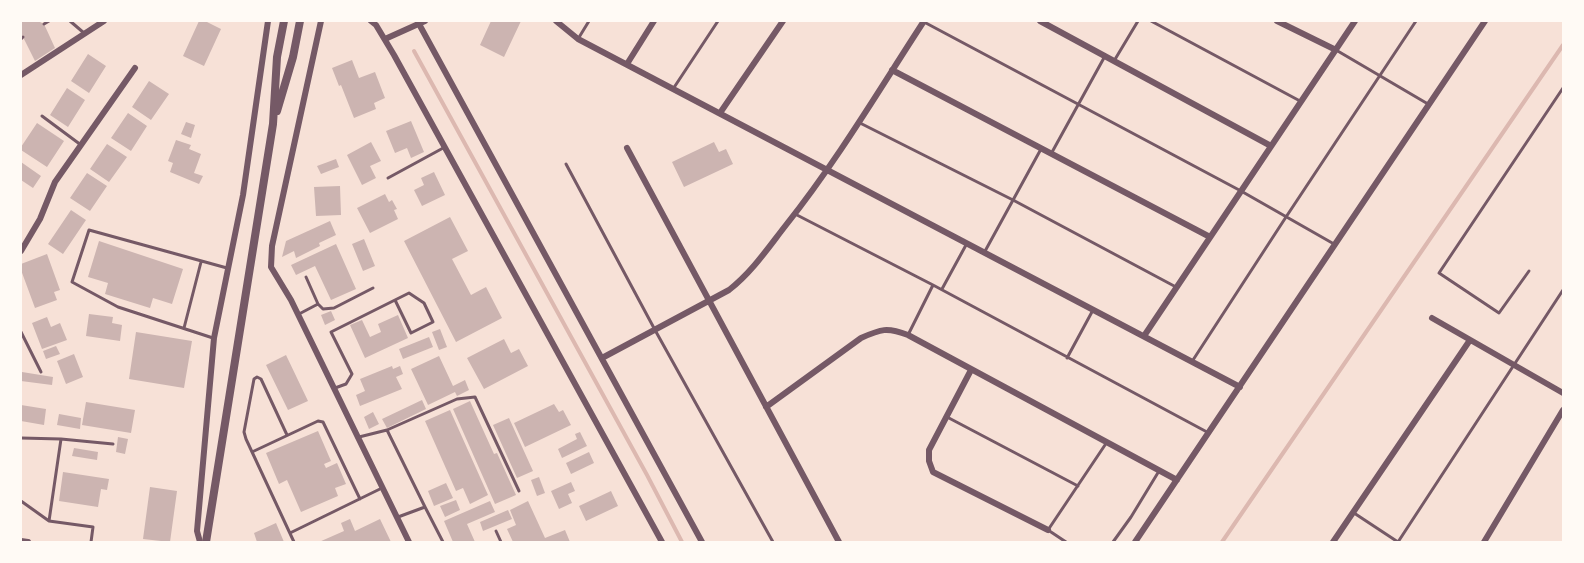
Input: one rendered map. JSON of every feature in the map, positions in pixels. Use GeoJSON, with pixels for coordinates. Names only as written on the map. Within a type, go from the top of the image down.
{"type":"FeatureCollection","features":[{"type":"Feature","properties":{"kind":"street"},"geometry":{"type":"LineString","coordinates":[[21,75],[104,21]]}},
{"type":"Feature","properties":{"kind":"street"},"geometry":{"type":"LineString","coordinates":[[200,542],[197,531],[214,338],[243,195],[268,21]]}},
{"type":"Feature","properties":{"kind":"street"},"geometry":{"type":"LineString","coordinates":[[206,542],[273,124],[277,57],[284,21]]}},
{"type":"Feature","properties":{"kind":"street"},"geometry":{"type":"LineString","coordinates":[[273,124],[293,57],[300,21]]}},
{"type":"Feature","properties":{"kind":"street"},"geometry":{"type":"LineString","coordinates":[[321,21],[272,246],[272,267],[291,300],[409,542]]}},
{"type":"Feature","properties":{"kind":"street"},"geometry":{"type":"LineString","coordinates":[[371,21],[385,39],[662,542]]}},
{"type":"Feature","properties":{"kind":"street"},"geometry":{"type":"LineString","coordinates":[[556,21],[578,39],[1240,387]]}},
{"type":"Feature","properties":{"kind":"street"},"geometry":{"type":"LineString","coordinates":[[627,64],[654,21]]}},
{"type":"Feature","properties":{"kind":"street"},"geometry":{"type":"LineString","coordinates":[[720,113],[783,21]]}},
{"type":"Feature","properties":{"kind":"street"},"geometry":{"type":"LineString","coordinates":[[1040,21],[1271,146]]}},
{"type":"Feature","properties":{"kind":"street"},"geometry":{"type":"LineString","coordinates":[[1277,21],[1336,50]]}},
{"type":"Feature","properties":{"kind":"street"},"geometry":{"type":"LineString","coordinates":[[1144,336],[1355,21]]}},
{"type":"Feature","properties":{"kind":"street"},"geometry":{"type":"LineString","coordinates":[[1135,542],[1485,21]]}},
{"type":"Feature","properties":{"kind":"street"},"geometry":{"type":"LineString","coordinates":[[385,39],[422,22],[702,542]]}},
{"type":"Feature","properties":{"kind":"street"},"geometry":{"type":"LineString","coordinates":[[602,358],[710,301],[743,279],[827,170],[924,22]]}},
{"type":"Feature","properties":{"kind":"street"},"geometry":{"type":"LineString","coordinates":[[21,251],[55,182],[135,68]]}},
{"type":"Feature","properties":{"kind":"street"},"geometry":{"type":"LineString","coordinates":[[892,70],[1210,237]]}},
{"type":"Feature","properties":{"kind":"street"},"geometry":{"type":"LineString","coordinates":[[627,148],[840,542]]}},
{"type":"Feature","properties":{"kind":"street"},"geometry":{"type":"LineString","coordinates":[[1432,318],[1563,393]]}},
{"type":"Feature","properties":{"kind":"street"},"geometry":{"type":"LineString","coordinates":[[766,407],[861,338],[877,331],[893,330],[908,335],[1177,480]]}},
{"type":"Feature","properties":{"kind":"street"},"geometry":{"type":"LineString","coordinates":[[1333,542],[1470,339]]}},
{"type":"Feature","properties":{"kind":"street"},"geometry":{"type":"LineString","coordinates":[[971,370],[929,450],[929,461],[933,472],[1047,530]]}},
{"type":"Feature","properties":{"kind":"street"},"geometry":{"type":"LineString","coordinates":[[1484,542],[1563,410]]}},
{"type":"Feature","properties":{"kind":"street"},"geometry":{"type":"LineString","coordinates":[[21,541],[28,542]]}},
{"type":"Feature","properties":{"kind":"lane"},"geometry":{"type":"LineString","coordinates":[[44,24],[49,21]]}},
{"type":"Feature","properties":{"kind":"lane"},"geometry":{"type":"LineString","coordinates":[[70,21],[84,33]]}},
{"type":"Feature","properties":{"kind":"lane"},"geometry":{"type":"LineString","coordinates":[[578,39],[589,21]]}},
{"type":"Feature","properties":{"kind":"lane"},"geometry":{"type":"LineString","coordinates":[[673,89],[718,21]]}},
{"type":"Feature","properties":{"kind":"lane"},"geometry":{"type":"LineString","coordinates":[[1114,61],[1138,21]]}},
{"type":"Feature","properties":{"kind":"lane"},"geometry":{"type":"LineString","coordinates":[[1151,21],[1301,102]]}},
{"type":"Feature","properties":{"kind":"lane"},"geometry":{"type":"LineString","coordinates":[[1192,362],[1416,21]]}},
{"type":"Feature","properties":{"kind":"lane"},"geometry":{"type":"LineString","coordinates":[[924,22],[1242,191],[1335,244]]}},
{"type":"Feature","properties":{"kind":"lane"},"geometry":{"type":"LineString","coordinates":[[1336,50],[1429,104]]}},
{"type":"Feature","properties":{"kind":"lane"},"geometry":{"type":"LineString","coordinates":[[1051,154],[1105,57]]}},
{"type":"Feature","properties":{"kind":"lane"},"geometry":{"type":"LineString","coordinates":[[1529,271],[1499,313],[1439,273],[1563,88]]}},
{"type":"Feature","properties":{"kind":"lane"},"geometry":{"type":"LineString","coordinates":[[42,116],[81,144]]}},
{"type":"Feature","properties":{"kind":"lane"},"geometry":{"type":"LineString","coordinates":[[858,122],[1013,200],[1177,287]]}},
{"type":"Feature","properties":{"kind":"lane"},"geometry":{"type":"LineString","coordinates":[[388,178],[445,147]]}},
{"type":"Feature","properties":{"kind":"lane"},"geometry":{"type":"LineString","coordinates":[[984,253],[1041,148]]}},
{"type":"Feature","properties":{"kind":"lane"},"geometry":{"type":"LineString","coordinates":[[566,164],[773,542]]}},
{"type":"Feature","properties":{"kind":"lane"},"geometry":{"type":"LineString","coordinates":[[795,214],[1209,432]]}},
{"type":"Feature","properties":{"kind":"lane"},"geometry":{"type":"LineString","coordinates":[[214,338],[118,307],[72,282],[89,230],[229,269]]}},
{"type":"Feature","properties":{"kind":"lane"},"geometry":{"type":"LineString","coordinates":[[942,290],[967,243]]}},
{"type":"Feature","properties":{"kind":"lane"},"geometry":{"type":"LineString","coordinates":[[184,328],[201,262]]}},
{"type":"Feature","properties":{"kind":"lane"},"geometry":{"type":"LineString","coordinates":[[306,277],[318,304],[323,309],[334,308],[373,288]]}},
{"type":"Feature","properties":{"kind":"lane"},"geometry":{"type":"LineString","coordinates":[[908,335],[933,285]]}},
{"type":"Feature","properties":{"kind":"lane"},"geometry":{"type":"LineString","coordinates":[[1353,512],[1398,542],[1563,290]]}},
{"type":"Feature","properties":{"kind":"lane"},"geometry":{"type":"LineString","coordinates":[[333,388],[346,384],[352,374],[331,332],[395,300],[409,293],[424,303],[433,322],[411,333],[395,300]]}},
{"type":"Feature","properties":{"kind":"lane"},"geometry":{"type":"LineString","coordinates":[[297,315],[318,304]]}},
{"type":"Feature","properties":{"kind":"lane"},"geometry":{"type":"LineString","coordinates":[[1067,358],[1093,310]]}},
{"type":"Feature","properties":{"kind":"lane"},"geometry":{"type":"LineString","coordinates":[[21,332],[41,372]]}},
{"type":"Feature","properties":{"kind":"lane"},"geometry":{"type":"LineString","coordinates":[[287,435],[261,379],[257,377],[254,379],[244,432],[294,542]]}},
{"type":"Feature","properties":{"kind":"lane"},"geometry":{"type":"LineString","coordinates":[[357,438],[387,430],[457,399],[475,397],[519,491]]}},
{"type":"Feature","properties":{"kind":"lane"},"geometry":{"type":"LineString","coordinates":[[947,417],[1078,486]]}},
{"type":"Feature","properties":{"kind":"lane"},"geometry":{"type":"LineString","coordinates":[[252,452],[318,421],[323,422],[360,499]]}},
{"type":"Feature","properties":{"kind":"lane"},"geometry":{"type":"LineString","coordinates":[[387,430],[443,542]]}},
{"type":"Feature","properties":{"kind":"lane"},"geometry":{"type":"LineString","coordinates":[[21,438],[113,444]]}},
{"type":"Feature","properties":{"kind":"lane"},"geometry":{"type":"LineString","coordinates":[[49,521],[61,439]]}},
{"type":"Feature","properties":{"kind":"lane"},"geometry":{"type":"LineString","coordinates":[[1066,542],[1047,530],[1107,442]]}},
{"type":"Feature","properties":{"kind":"lane"},"geometry":{"type":"LineString","coordinates":[[1113,542],[1159,471]]}},
{"type":"Feature","properties":{"kind":"lane"},"geometry":{"type":"LineString","coordinates":[[290,533],[382,488]]}},
{"type":"Feature","properties":{"kind":"lane"},"geometry":{"type":"LineString","coordinates":[[21,501],[49,521],[93,527],[91,542]]}},
{"type":"Feature","properties":{"kind":"lane"},"geometry":{"type":"LineString","coordinates":[[397,518],[425,507]]}},
{"type":"Feature","properties":{"kind":"lane"},"geometry":{"type":"LineString","coordinates":[[496,531],[501,542]]}},
{"type":"Feature","properties":{"kind":"building"},"geometry":{"type":"Polygon","coordinates":[[[21,21],[38,21],[44,24],[55,48],[35,61],[21,36],[21,21]]]}},
{"type":"Feature","properties":{"kind":"building"},"geometry":{"type":"Polygon","coordinates":[[[199,21],[205,21],[221,29],[204,66],[183,56],[199,21]]]}},
{"type":"Feature","properties":{"kind":"building"},"geometry":{"type":"Polygon","coordinates":[[[491,21],[521,21],[504,57],[480,45],[491,21]]]}},
{"type":"Feature","properties":{"kind":"building"},"geometry":{"type":"Polygon","coordinates":[[[88,54],[106,66],[89,93],[71,81],[88,54]]]}},
{"type":"Feature","properties":{"kind":"building"},"geometry":{"type":"Polygon","coordinates":[[[352,60],[359,78],[375,72],[385,98],[374,103],[376,109],[354,118],[332,68],[352,60]]]}},
{"type":"Feature","properties":{"kind":"building"},"geometry":{"type":"Polygon","coordinates":[[[149,81],[169,94],[151,120],[132,107],[149,81]]]}},
{"type":"Feature","properties":{"kind":"building"},"geometry":{"type":"Polygon","coordinates":[[[67,88],[85,100],[68,127],[50,115],[67,88]]]}},
{"type":"Feature","properties":{"kind":"building"},"geometry":{"type":"Polygon","coordinates":[[[128,113],[147,126],[131,151],[111,138],[128,113]]]}},
{"type":"Feature","properties":{"kind":"building"},"geometry":{"type":"Polygon","coordinates":[[[411,121],[424,152],[411,158],[407,148],[395,153],[386,131],[411,121]]]}},
{"type":"Feature","properties":{"kind":"building"},"geometry":{"type":"Polygon","coordinates":[[[186,122],[195,125],[191,138],[181,134],[186,122]]]}},
{"type":"Feature","properties":{"kind":"building"},"geometry":{"type":"Polygon","coordinates":[[[37,123],[64,141],[47,167],[21,150],[37,123]]]}},
{"type":"Feature","properties":{"kind":"building"},"geometry":{"type":"Polygon","coordinates":[[[176,140],[191,145],[189,149],[201,154],[194,173],[203,176],[199,184],[170,172],[173,163],[168,161],[176,140]]]}},
{"type":"Feature","properties":{"kind":"building"},"geometry":{"type":"Polygon","coordinates":[[[371,142],[381,161],[370,166],[376,178],[362,185],[347,155],[371,142]]]}},
{"type":"Feature","properties":{"kind":"building"},"geometry":{"type":"Polygon","coordinates":[[[714,142],[719,152],[726,149],[733,164],[684,187],[672,162],[714,142]]]}},
{"type":"Feature","properties":{"kind":"building"},"geometry":{"type":"Polygon","coordinates":[[[107,144],[127,157],[109,182],[90,169],[107,144]]]}},
{"type":"Feature","properties":{"kind":"building"},"geometry":{"type":"Polygon","coordinates":[[[336,159],[339,167],[321,174],[317,166],[336,159]]]}},
{"type":"Feature","properties":{"kind":"building"},"geometry":{"type":"Polygon","coordinates":[[[21,162],[41,176],[33,188],[21,180],[21,162]]]}},
{"type":"Feature","properties":{"kind":"building"},"geometry":{"type":"Polygon","coordinates":[[[434,172],[445,195],[422,206],[414,190],[424,185],[421,178],[434,172]]]}},
{"type":"Feature","properties":{"kind":"building"},"geometry":{"type":"Polygon","coordinates":[[[87,173],[107,186],[90,211],[70,198],[87,173]]]}},
{"type":"Feature","properties":{"kind":"building"},"geometry":{"type":"Polygon","coordinates":[[[340,186],[341,215],[316,216],[314,187],[340,186]]]}},
{"type":"Feature","properties":{"kind":"building"},"geometry":{"type":"Polygon","coordinates":[[[385,194],[389,202],[392,200],[397,209],[394,210],[398,219],[370,233],[357,208],[385,194]]]}},
{"type":"Feature","properties":{"kind":"building"},"geometry":{"type":"Polygon","coordinates":[[[71,210],[86,220],[63,254],[48,244],[71,210]]]}},
{"type":"Feature","properties":{"kind":"building"},"geometry":{"type":"Polygon","coordinates":[[[450,217],[468,251],[452,259],[471,295],[486,287],[502,318],[456,342],[404,241],[450,217]]]}},
{"type":"Feature","properties":{"kind":"building"},"geometry":{"type":"Polygon","coordinates":[[[330,221],[336,235],[296,258],[294,251],[282,257],[286,241],[330,221]]]}},
{"type":"Feature","properties":{"kind":"building"},"geometry":{"type":"Polygon","coordinates":[[[364,239],[375,266],[363,271],[352,244],[364,239]]]}},
{"type":"Feature","properties":{"kind":"building"},"geometry":{"type":"Polygon","coordinates":[[[99,241],[183,269],[172,304],[153,298],[150,308],[105,294],[108,283],[88,277],[99,241]]]}},
{"type":"Feature","properties":{"kind":"building"},"geometry":{"type":"Polygon","coordinates":[[[336,244],[356,289],[331,300],[315,266],[296,275],[291,265],[336,244]]]}},
{"type":"Feature","properties":{"kind":"building"},"geometry":{"type":"Polygon","coordinates":[[[47,254],[60,290],[54,292],[57,300],[35,308],[21,270],[21,264],[47,254]]]}},
{"type":"Feature","properties":{"kind":"building"},"geometry":{"type":"Polygon","coordinates":[[[331,311],[335,320],[325,325],[321,315],[331,311]]]}},
{"type":"Feature","properties":{"kind":"building"},"geometry":{"type":"Polygon","coordinates":[[[89,314],[113,317],[112,323],[122,325],[120,341],[86,336],[89,314]]]}},
{"type":"Feature","properties":{"kind":"building"},"geometry":{"type":"Polygon","coordinates":[[[398,315],[408,338],[365,358],[350,325],[362,320],[370,337],[381,332],[378,324],[398,315]]]}},
{"type":"Feature","properties":{"kind":"building"},"geometry":{"type":"Polygon","coordinates":[[[47,317],[51,327],[60,323],[67,340],[42,349],[32,323],[47,317]]]}},
{"type":"Feature","properties":{"kind":"building"},"geometry":{"type":"Polygon","coordinates":[[[440,329],[447,347],[439,350],[432,332],[440,329]]]}},
{"type":"Feature","properties":{"kind":"building"},"geometry":{"type":"Polygon","coordinates":[[[136,332],[192,341],[184,388],[129,379],[136,332]]]}},
{"type":"Feature","properties":{"kind":"building"},"geometry":{"type":"Polygon","coordinates":[[[429,337],[433,347],[403,359],[399,349],[429,337]]]}},
{"type":"Feature","properties":{"kind":"building"},"geometry":{"type":"Polygon","coordinates":[[[504,339],[511,353],[519,349],[528,366],[484,389],[467,358],[504,339]]]}},
{"type":"Feature","properties":{"kind":"building"},"geometry":{"type":"Polygon","coordinates":[[[56,346],[60,354],[46,359],[43,351],[56,346]]]}},
{"type":"Feature","properties":{"kind":"building"},"geometry":{"type":"Polygon","coordinates":[[[74,354],[83,377],[66,384],[57,361],[74,354]]]}},
{"type":"Feature","properties":{"kind":"building"},"geometry":{"type":"Polygon","coordinates":[[[286,355],[308,401],[288,410],[266,365],[286,355]]]}},
{"type":"Feature","properties":{"kind":"building"},"geometry":{"type":"Polygon","coordinates":[[[439,356],[453,386],[465,380],[469,390],[457,396],[455,392],[428,405],[411,369],[439,356]]]}},
{"type":"Feature","properties":{"kind":"building"},"geometry":{"type":"Polygon","coordinates":[[[392,366],[393,369],[400,366],[403,374],[396,377],[402,389],[360,406],[356,395],[365,391],[360,379],[392,366]]]}},
{"type":"Feature","properties":{"kind":"building"},"geometry":{"type":"Polygon","coordinates":[[[22,372],[53,377],[52,385],[21,381],[22,372]]]}},
{"type":"Feature","properties":{"kind":"building"},"geometry":{"type":"Polygon","coordinates":[[[422,400],[426,409],[387,428],[382,419],[422,400]]]}},
{"type":"Feature","properties":{"kind":"building"},"geometry":{"type":"Polygon","coordinates":[[[470,401],[516,495],[495,504],[453,409],[470,401]]]}},
{"type":"Feature","properties":{"kind":"building"},"geometry":{"type":"Polygon","coordinates":[[[86,402],[135,410],[131,433],[82,425],[86,402]]]}},
{"type":"Feature","properties":{"kind":"building"},"geometry":{"type":"Polygon","coordinates":[[[554,404],[559,412],[563,410],[571,425],[525,447],[514,423],[554,404]]]}},
{"type":"Feature","properties":{"kind":"building"},"geometry":{"type":"Polygon","coordinates":[[[21,405],[46,409],[44,425],[21,421],[21,405]]]}},
{"type":"Feature","properties":{"kind":"building"},"geometry":{"type":"Polygon","coordinates":[[[450,410],[488,495],[470,504],[463,488],[456,491],[425,421],[450,410]]]}},
{"type":"Feature","properties":{"kind":"building"},"geometry":{"type":"Polygon","coordinates":[[[373,412],[379,424],[369,429],[364,417],[373,412]]]}},
{"type":"Feature","properties":{"kind":"building"},"geometry":{"type":"Polygon","coordinates":[[[59,414],[81,418],[80,429],[57,425],[59,414]]]}},
{"type":"Feature","properties":{"kind":"building"},"geometry":{"type":"Polygon","coordinates":[[[509,418],[533,471],[517,478],[493,425],[509,418]]]}},
{"type":"Feature","properties":{"kind":"building"},"geometry":{"type":"Polygon","coordinates":[[[318,431],[331,461],[324,464],[326,468],[337,463],[346,484],[335,488],[338,496],[301,512],[287,480],[279,484],[266,453],[318,431]]]}},
{"type":"Feature","properties":{"kind":"building"},"geometry":{"type":"Polygon","coordinates":[[[580,432],[587,446],[562,458],[558,449],[577,439],[575,434],[580,432]]]}},
{"type":"Feature","properties":{"kind":"building"},"geometry":{"type":"Polygon","coordinates":[[[118,437],[128,439],[125,454],[116,452],[118,437]]]}},
{"type":"Feature","properties":{"kind":"building"},"geometry":{"type":"Polygon","coordinates":[[[74,448],[98,452],[97,460],[72,456],[74,448]]]}},
{"type":"Feature","properties":{"kind":"building"},"geometry":{"type":"Polygon","coordinates":[[[589,452],[594,463],[571,474],[566,463],[589,452]]]}},
{"type":"Feature","properties":{"kind":"building"},"geometry":{"type":"Polygon","coordinates":[[[63,472],[109,479],[107,490],[101,489],[98,507],[59,501],[63,472]]]}},
{"type":"Feature","properties":{"kind":"building"},"geometry":{"type":"Polygon","coordinates":[[[539,477],[545,493],[537,496],[531,480],[539,477]]]}},
{"type":"Feature","properties":{"kind":"building"},"geometry":{"type":"Polygon","coordinates":[[[571,482],[575,491],[568,494],[572,503],[559,509],[551,491],[571,482]]]}},
{"type":"Feature","properties":{"kind":"building"},"geometry":{"type":"Polygon","coordinates":[[[446,483],[453,498],[434,506],[428,491],[446,483]]]}},
{"type":"Feature","properties":{"kind":"building"},"geometry":{"type":"Polygon","coordinates":[[[150,487],[177,491],[170,542],[143,539],[150,487]]]}},
{"type":"Feature","properties":{"kind":"building"},"geometry":{"type":"Polygon","coordinates":[[[611,491],[618,506],[586,521],[579,506],[611,491]]]}},
{"type":"Feature","properties":{"kind":"building"},"geometry":{"type":"Polygon","coordinates":[[[456,500],[460,510],[445,517],[440,506],[456,500]]]}},
{"type":"Feature","properties":{"kind":"building"},"geometry":{"type":"Polygon","coordinates":[[[490,501],[495,512],[467,524],[475,542],[453,542],[444,521],[490,501]]]}},
{"type":"Feature","properties":{"kind":"building"},"geometry":{"type":"Polygon","coordinates":[[[528,501],[545,538],[565,530],[570,542],[513,542],[507,529],[516,525],[510,510],[528,501]]]}},
{"type":"Feature","properties":{"kind":"building"},"geometry":{"type":"Polygon","coordinates":[[[508,510],[512,519],[483,531],[480,522],[508,510]]]}},
{"type":"Feature","properties":{"kind":"building"},"geometry":{"type":"Polygon","coordinates":[[[350,519],[355,531],[380,519],[391,542],[319,542],[344,531],[341,523],[350,519]]]}},
{"type":"Feature","properties":{"kind":"building"},"geometry":{"type":"Polygon","coordinates":[[[276,523],[284,542],[257,542],[254,533],[276,523]]]}},
{"type":"Feature","properties":{"kind":"waterway"},"geometry":{"type":"LineString","coordinates":[[1222,542],[1563,45]]}},
{"type":"Feature","properties":{"kind":"waterway"},"geometry":{"type":"LineString","coordinates":[[414,51],[682,542]]}}]}
